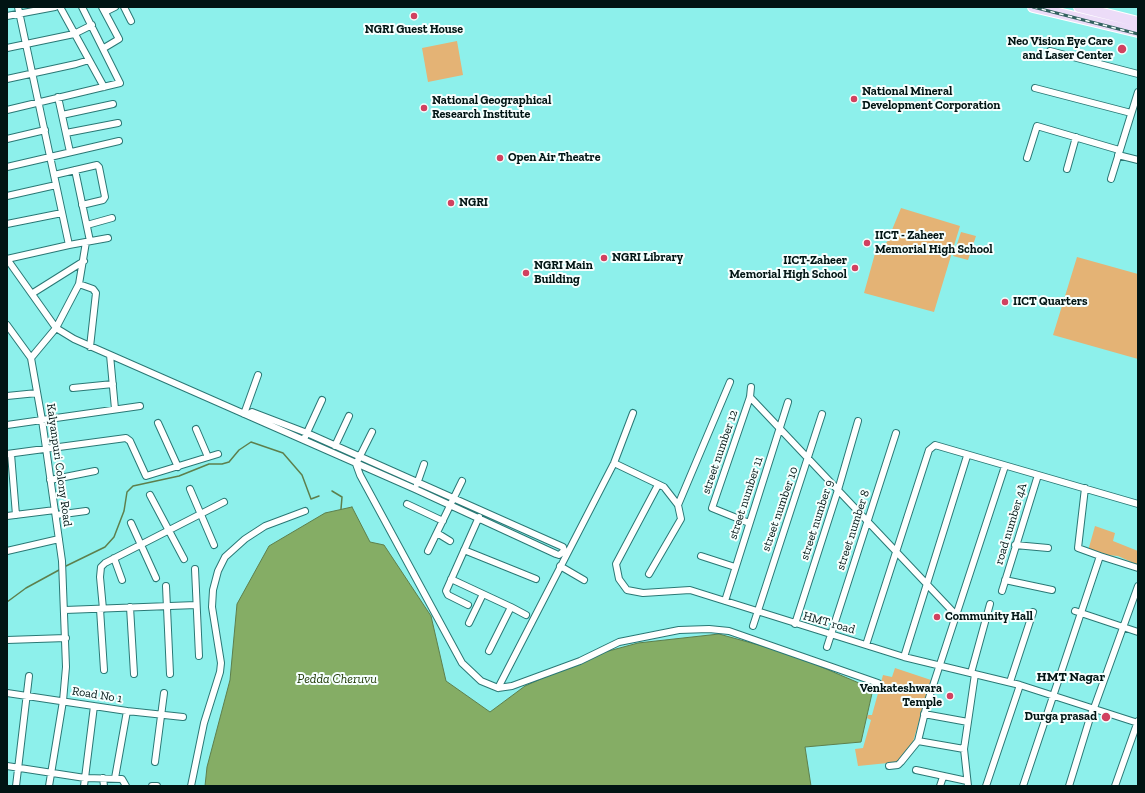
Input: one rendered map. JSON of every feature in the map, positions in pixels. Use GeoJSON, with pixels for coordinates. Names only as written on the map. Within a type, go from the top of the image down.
{"type":"FeatureCollection","features":[{"type":"Feature","properties":{"kind":"main road"},"geometry":{"type":"LineString","coordinates":[[1033,7],[1138,32]]}},
{"type":"Feature","properties":{"kind":"main road"},"geometry":{"type":"LineString","coordinates":[[1079,7],[1100,10],[1138,22]]}},
{"type":"Feature","properties":{"kind":"street"},"geometry":{"type":"LineString","coordinates":[[7,16],[19,10],[55,7]]}},
{"type":"Feature","properties":{"kind":"street"},"geometry":{"type":"LineString","coordinates":[[60,7],[104,87]]}},
{"type":"Feature","properties":{"kind":"street"},"geometry":{"type":"LineString","coordinates":[[7,110],[120,82],[82,7]]}},
{"type":"Feature","properties":{"kind":"street"},"geometry":{"type":"LineString","coordinates":[[104,48],[119,39],[104,10],[115,7]]}},
{"type":"Feature","properties":{"kind":"street"},"geometry":{"type":"LineString","coordinates":[[124,7],[131,21]]}},
{"type":"Feature","properties":{"kind":"street"},"geometry":{"type":"LineString","coordinates":[[19,10],[69,245]]}},
{"type":"Feature","properties":{"kind":"street"},"geometry":{"type":"LineString","coordinates":[[7,48],[74,34],[92,25]]}},
{"type":"Feature","properties":{"kind":"street"},"geometry":{"type":"LineString","coordinates":[[1050,51],[1138,74]]}},
{"type":"Feature","properties":{"kind":"street"},"geometry":{"type":"LineString","coordinates":[[7,79],[89,60]]}},
{"type":"Feature","properties":{"kind":"street"},"geometry":{"type":"LineString","coordinates":[[1035,88],[1131,113]]}},
{"type":"Feature","properties":{"kind":"street"},"geometry":{"type":"LineString","coordinates":[[1111,179],[1118,152],[1138,92]]}},
{"type":"Feature","properties":{"kind":"street"},"geometry":{"type":"LineString","coordinates":[[58,97],[70,152]]}},
{"type":"Feature","properties":{"kind":"street"},"geometry":{"type":"LineString","coordinates":[[62,115],[113,104]]}},
{"type":"Feature","properties":{"kind":"street"},"geometry":{"type":"LineString","coordinates":[[66,133],[118,123]]}},
{"type":"Feature","properties":{"kind":"street"},"geometry":{"type":"LineString","coordinates":[[1027,158],[1037,126],[1076,137],[1138,160]]}},
{"type":"Feature","properties":{"kind":"street"},"geometry":{"type":"LineString","coordinates":[[7,139],[45,130]]}},
{"type":"Feature","properties":{"kind":"street"},"geometry":{"type":"LineString","coordinates":[[1067,169],[1076,137]]}},
{"type":"Feature","properties":{"kind":"street"},"geometry":{"type":"LineString","coordinates":[[7,167],[119,141]]}},
{"type":"Feature","properties":{"kind":"street"},"geometry":{"type":"LineString","coordinates":[[54,175],[97,165],[100,168],[105,197],[103,200],[82,205]]}},
{"type":"Feature","properties":{"kind":"street"},"geometry":{"type":"LineString","coordinates":[[7,326],[31,358],[56,328],[79,284],[88,242],[87,224],[75,170]]}},
{"type":"Feature","properties":{"kind":"street"},"geometry":{"type":"LineString","coordinates":[[7,196],[56,185]]}},
{"type":"Feature","properties":{"kind":"street"},"geometry":{"type":"LineString","coordinates":[[7,224],[62,213]]}},
{"type":"Feature","properties":{"kind":"street"},"geometry":{"type":"LineString","coordinates":[[87,224],[112,218]]}},
{"type":"Feature","properties":{"kind":"street"},"geometry":{"type":"LineString","coordinates":[[108,238],[7,259],[56,328],[90,347],[110,355],[246,415],[304,440],[560,555],[564,551],[563,547],[307,433],[252,412],[246,415]]}},
{"type":"Feature","properties":{"kind":"street"},"geometry":{"type":"LineString","coordinates":[[32,293],[84,261]]}},
{"type":"Feature","properties":{"kind":"street"},"geometry":{"type":"LineString","coordinates":[[79,284],[93,289],[96,293],[90,347]]}},
{"type":"Feature","properties":{"kind":"street"},"geometry":{"type":"LineString","coordinates":[[110,355],[115,409]]}},
{"type":"Feature","properties":{"kind":"street","name":"Kalyanpuri Colony Road"},"geometry":{"type":"LineString","coordinates":[[31,358],[56,512],[62,561],[65,610],[66,638],[63,701],[49,786]]}},
{"type":"Feature","properties":{"kind":"street"},"geometry":{"type":"LineString","coordinates":[[246,415],[258,375]]}},
{"type":"Feature","properties":{"kind":"street","name":"street number 12"},"geometry":{"type":"LineString","coordinates":[[678,505],[730,382]]}},
{"type":"Feature","properties":{"kind":"street"},"geometry":{"type":"LineString","coordinates":[[74,388],[113,384]]}},
{"type":"Feature","properties":{"kind":"street","name":"street number 12"},"geometry":{"type":"LineString","coordinates":[[749,523],[712,508],[750,397],[752,387]]}},
{"type":"Feature","properties":{"kind":"street"},"geometry":{"type":"LineString","coordinates":[[7,396],[37,393]]}},
{"type":"Feature","properties":{"kind":"street"},"geometry":{"type":"LineString","coordinates":[[750,397],[956,616]]}},
{"type":"Feature","properties":{"kind":"street"},"geometry":{"type":"LineString","coordinates":[[304,440],[322,400]]}},
{"type":"Feature","properties":{"kind":"street","name":"street number 11"},"geometry":{"type":"LineString","coordinates":[[724,601],[788,402]]}},
{"type":"Feature","properties":{"kind":"street"},"geometry":{"type":"LineString","coordinates":[[7,425],[140,406]]}},
{"type":"Feature","properties":{"kind":"street"},"geometry":{"type":"LineString","coordinates":[[498,688],[614,463],[633,413]]}},
{"type":"Feature","properties":{"kind":"street","name":"street number 10"},"geometry":{"type":"LineString","coordinates":[[753,626],[822,414]]}},
{"type":"Feature","properties":{"kind":"street"},"geometry":{"type":"LineString","coordinates":[[335,446],[350,416]]}},
{"type":"Feature","properties":{"kind":"street","name":"street number 9"},"geometry":{"type":"LineString","coordinates":[[795,624],[838,490],[858,421]]}},
{"type":"Feature","properties":{"kind":"street"},"geometry":{"type":"LineString","coordinates":[[158,423],[178,467]]}},
{"type":"Feature","properties":{"kind":"street"},"geometry":{"type":"LineString","coordinates":[[196,429],[208,458]]}},
{"type":"Feature","properties":{"kind":"street"},"geometry":{"type":"LineString","coordinates":[[356,464],[372,432]]}},
{"type":"Feature","properties":{"kind":"street","name":"street number 8"},"geometry":{"type":"LineString","coordinates":[[827,647],[896,433]]}},
{"type":"Feature","properties":{"kind":"street"},"geometry":{"type":"LineString","coordinates":[[16,515],[9,454],[126,438],[130,441],[146,476],[218,454]]}},
{"type":"Feature","properties":{"kind":"street"},"geometry":{"type":"LineString","coordinates":[[866,645],[930,450],[935,445],[968,456],[1138,504]]}},
{"type":"Feature","properties":{"kind":"street"},"geometry":{"type":"LineString","coordinates":[[904,657],[968,456]]}},
{"type":"Feature","properties":{"kind":"street"},"geometry":{"type":"LineString","coordinates":[[614,463],[664,487],[678,505],[681,519],[649,574]]}},
{"type":"Feature","properties":{"kind":"street"},"geometry":{"type":"LineString","coordinates":[[356,464],[366,489],[462,663],[481,681],[498,688],[512,686],[580,661],[619,642],[678,630],[709,629],[729,631],[878,683]]}},
{"type":"Feature","properties":{"kind":"street"},"geometry":{"type":"LineString","coordinates":[[415,490],[424,464]]}},
{"type":"Feature","properties":{"kind":"street"},"geometry":{"type":"LineString","coordinates":[[889,766],[898,765],[918,741],[924,714],[939,666],[1005,466]]}},
{"type":"Feature","properties":{"kind":"street"},"geometry":{"type":"LineString","coordinates":[[50,480],[95,471]]}},
{"type":"Feature","properties":{"kind":"street","name":"road number 4A"},"geometry":{"type":"LineString","coordinates":[[1002,591],[1038,475]]}},
{"type":"Feature","properties":{"kind":"street"},"geometry":{"type":"LineString","coordinates":[[428,551],[462,481]]}},
{"type":"Feature","properties":{"kind":"street","name":"HMT road"},"geometry":{"type":"LineString","coordinates":[[658,485],[616,564],[619,579],[627,590],[643,593],[690,590],[904,657],[1010,682],[1138,722]]}},
{"type":"Feature","properties":{"kind":"street"},"geometry":{"type":"LineString","coordinates":[[1085,488],[1078,548],[1138,568]]}},
{"type":"Feature","properties":{"kind":"street"},"geometry":{"type":"LineString","coordinates":[[190,489],[214,546]]}},
{"type":"Feature","properties":{"kind":"street"},"geometry":{"type":"LineString","coordinates":[[150,495],[184,559]]}},
{"type":"Feature","properties":{"kind":"street"},"geometry":{"type":"LineString","coordinates":[[104,670],[100,567],[114,558],[169,532],[224,502]]}},
{"type":"Feature","properties":{"kind":"street"},"geometry":{"type":"LineString","coordinates":[[408,504],[443,521]]}},
{"type":"Feature","properties":{"kind":"street"},"geometry":{"type":"LineString","coordinates":[[7,516],[86,511]]}},
{"type":"Feature","properties":{"kind":"street"},"geometry":{"type":"LineString","coordinates":[[191,786],[204,723],[220,672],[221,663],[212,608],[218,571],[225,557],[245,539],[265,526],[305,511]]}},
{"type":"Feature","properties":{"kind":"street"},"geometry":{"type":"LineString","coordinates":[[468,606],[446,593],[482,511]]}},
{"type":"Feature","properties":{"kind":"street"},"geometry":{"type":"LineString","coordinates":[[131,523],[156,578]]}},
{"type":"Feature","properties":{"kind":"street"},"geometry":{"type":"LineString","coordinates":[[437,533],[450,542]]}},
{"type":"Feature","properties":{"kind":"street"},"geometry":{"type":"LineString","coordinates":[[533,543],[536,535]]}},
{"type":"Feature","properties":{"kind":"street"},"geometry":{"type":"LineString","coordinates":[[7,550],[59,539]]}},
{"type":"Feature","properties":{"kind":"street"},"geometry":{"type":"LineString","coordinates":[[1015,546],[1048,548]]}},
{"type":"Feature","properties":{"kind":"street"},"geometry":{"type":"LineString","coordinates":[[464,550],[536,579]]}},
{"type":"Feature","properties":{"kind":"street"},"geometry":{"type":"LineString","coordinates":[[702,556],[736,566]]}},
{"type":"Feature","properties":{"kind":"street"},"geometry":{"type":"LineString","coordinates":[[1023,786],[1053,696],[1078,612],[1100,556]]}},
{"type":"Feature","properties":{"kind":"street"},"geometry":{"type":"LineString","coordinates":[[114,558],[122,580]]}},
{"type":"Feature","properties":{"kind":"street"},"geometry":{"type":"LineString","coordinates":[[560,566],[584,580]]}},
{"type":"Feature","properties":{"kind":"street"},"geometry":{"type":"LineString","coordinates":[[195,569],[199,656]]}},
{"type":"Feature","properties":{"kind":"street"},"geometry":{"type":"LineString","coordinates":[[451,579],[526,615]]}},
{"type":"Feature","properties":{"kind":"street"},"geometry":{"type":"LineString","coordinates":[[1005,580],[1052,590]]}},
{"type":"Feature","properties":{"kind":"street"},"geometry":{"type":"LineString","coordinates":[[166,586],[170,674]]}},
{"type":"Feature","properties":{"kind":"street"},"geometry":{"type":"LineString","coordinates":[[1069,786],[1093,708],[1138,586]]}},
{"type":"Feature","properties":{"kind":"street"},"geometry":{"type":"LineString","coordinates":[[469,623],[483,594]]}},
{"type":"Feature","properties":{"kind":"street"},"geometry":{"type":"LineString","coordinates":[[916,770],[968,784],[964,749],[973,673],[990,604]]}},
{"type":"Feature","properties":{"kind":"street"},"geometry":{"type":"LineString","coordinates":[[65,610],[196,605]]}},
{"type":"Feature","properties":{"kind":"street"},"geometry":{"type":"LineString","coordinates":[[130,607],[134,674]]}},
{"type":"Feature","properties":{"kind":"street"},"geometry":{"type":"LineString","coordinates":[[489,651],[511,607]]}},
{"type":"Feature","properties":{"kind":"street"},"geometry":{"type":"LineString","coordinates":[[1010,682],[1033,612]]}},
{"type":"Feature","properties":{"kind":"street"},"geometry":{"type":"LineString","coordinates":[[1078,612],[1138,632]]}},
{"type":"Feature","properties":{"kind":"street"},"geometry":{"type":"LineString","coordinates":[[7,640],[66,638]]}},
{"type":"Feature","properties":{"kind":"street"},"geometry":{"type":"LineString","coordinates":[[16,786],[29,676]]}},
{"type":"Feature","properties":{"kind":"street"},"geometry":{"type":"LineString","coordinates":[[986,786],[1020,685]]}},
{"type":"Feature","properties":{"kind":"street","name":"Road No 1"},"geometry":{"type":"LineString","coordinates":[[7,692],[160,716],[183,717]]}},
{"type":"Feature","properties":{"kind":"street"},"geometry":{"type":"LineString","coordinates":[[156,762],[160,716],[164,693]]}},
{"type":"Feature","properties":{"kind":"street"},"geometry":{"type":"LineString","coordinates":[[84,786],[94,706]]}},
{"type":"Feature","properties":{"kind":"street"},"geometry":{"type":"LineString","coordinates":[[115,778],[127,711]]}},
{"type":"Feature","properties":{"kind":"street"},"geometry":{"type":"LineString","coordinates":[[924,714],[968,722]]}},
{"type":"Feature","properties":{"kind":"street"},"geometry":{"type":"LineString","coordinates":[[1115,786],[1138,722]]}},
{"type":"Feature","properties":{"kind":"street"},"geometry":{"type":"LineString","coordinates":[[918,741],[964,749]]}},
{"type":"Feature","properties":{"kind":"street"},"geometry":{"type":"LineString","coordinates":[[7,766],[86,778],[122,779],[126,786]]}},
{"type":"Feature","properties":{"kind":"street"},"geometry":{"type":"LineString","coordinates":[[940,786],[943,777]]}},
{"type":"Feature","properties":{"kind":"street"},"geometry":{"type":"LineString","coordinates":[[103,778],[104,786]]}},
{"type":"Feature","properties":{"kind":"street"},"geometry":{"type":"LineString","coordinates":[[152,786],[157,786]]}},
{"type":"Feature","properties":{"kind":"shaded area"},"geometry":{"type":"Polygon","coordinates":[[[457,41],[463,75],[428,82],[422,48],[457,41]]]}},
{"type":"Feature","properties":{"kind":"shaded area"},"geometry":{"type":"Polygon","coordinates":[[[901,208],[960,226],[934,312],[864,293],[876,250],[887,242],[901,208]]]}},
{"type":"Feature","properties":{"kind":"shaded area"},"geometry":{"type":"Polygon","coordinates":[[[961,232],[976,236],[968,260],[953,256],[961,232]]]}},
{"type":"Feature","properties":{"kind":"shaded area"},"geometry":{"type":"Polygon","coordinates":[[[1077,257],[1138,274],[1138,359],[1053,335],[1077,257]]]}},
{"type":"Feature","properties":{"kind":"shaded area"},"geometry":{"type":"Polygon","coordinates":[[[1095,526],[1115,533],[1113,541],[1138,551],[1138,565],[1118,556],[1095,554],[1088,551],[1095,526]]]}},
{"type":"Feature","properties":{"kind":"shaded area"},"geometry":{"type":"Polygon","coordinates":[[[895,668],[931,680],[913,742],[898,762],[858,766],[855,749],[863,748],[871,720],[867,718],[868,715],[872,715],[883,675],[892,677],[895,668]]]}},
{"type":"Feature","properties":{"kind":"water","name":"Pedda Cheruvu"},"geometry":{"type":"Polygon","coordinates":[[[352,507],[370,542],[384,545],[431,616],[446,681],[490,712],[525,686],[594,655],[638,643],[719,634],[791,654],[873,689],[861,742],[805,747],[811,786],[205,786],[207,767],[230,680],[237,604],[269,546],[325,513],[352,507]]]}},
{"type":"Feature","properties":{"kind":"waterway"},"geometry":{"type":"LineString","coordinates":[[66,566],[105,547],[114,537],[124,511],[127,492],[133,486],[179,476],[209,464],[222,464],[229,462],[239,450],[251,442],[283,453],[302,475],[311,499],[319,496]]}},
{"type":"Feature","properties":{"kind":"waterway"},"geometry":{"type":"LineString","coordinates":[[332,491],[342,497],[341,509]]}},
{"type":"Feature","properties":{"kind":"waterway"},"geometry":{"type":"LineString","coordinates":[[7,602],[26,588],[59,570]]}},
{"type":"Feature","properties":{"kind":"railway"},"geometry":{"type":"LineString","coordinates":[[1033,7],[1138,34]]}},
{"type":"Feature","properties":{"kind":"place","name":"NGRI Guest House"},"geometry":{"type":"Point","coordinates":[414,16]}},
{"type":"Feature","properties":{"kind":"place","name":"Neo Vision Eye Care and Laser Center"},"geometry":{"type":"Point","coordinates":[1122,49]}},
{"type":"Feature","properties":{"kind":"place","name":"National Mineral Development Corporation"},"geometry":{"type":"Point","coordinates":[854,99]}},
{"type":"Feature","properties":{"kind":"place","name":"National Geographical Research Institute"},"geometry":{"type":"Point","coordinates":[424,108]}},
{"type":"Feature","properties":{"kind":"place","name":"Open Air Theatre"},"geometry":{"type":"Point","coordinates":[500,158]}},
{"type":"Feature","properties":{"kind":"place","name":"NGRI"},"geometry":{"type":"Point","coordinates":[451,203]}},
{"type":"Feature","properties":{"kind":"place","name":"IICT - Zaheer Memorial High School"},"geometry":{"type":"Point","coordinates":[867,243]}},
{"type":"Feature","properties":{"kind":"place","name":"NGRI Library"},"geometry":{"type":"Point","coordinates":[604,258]}},
{"type":"Feature","properties":{"kind":"place","name":"IICT-Zaheer Memorial High School"},"geometry":{"type":"Point","coordinates":[855,268]}},
{"type":"Feature","properties":{"kind":"place","name":"NGRI Main Building"},"geometry":{"type":"Point","coordinates":[526,273]}},
{"type":"Feature","properties":{"kind":"place","name":"IICT Quarters"},"geometry":{"type":"Point","coordinates":[1005,302]}},
{"type":"Feature","properties":{"kind":"place","name":"Community Hall"},"geometry":{"type":"Point","coordinates":[937,617]}},
{"type":"Feature","properties":{"kind":"place","name":"Venkateshwara Temple"},"geometry":{"type":"Point","coordinates":[950,696]}},
{"type":"Feature","properties":{"kind":"place","name":"Durga prasad"},"geometry":{"type":"Point","coordinates":[1106,717]}},
{"type":"Feature","properties":{"kind":"district","name":"HMT Nagar"},"geometry":{"type":"Point","coordinates":[1071,677]}}]}
